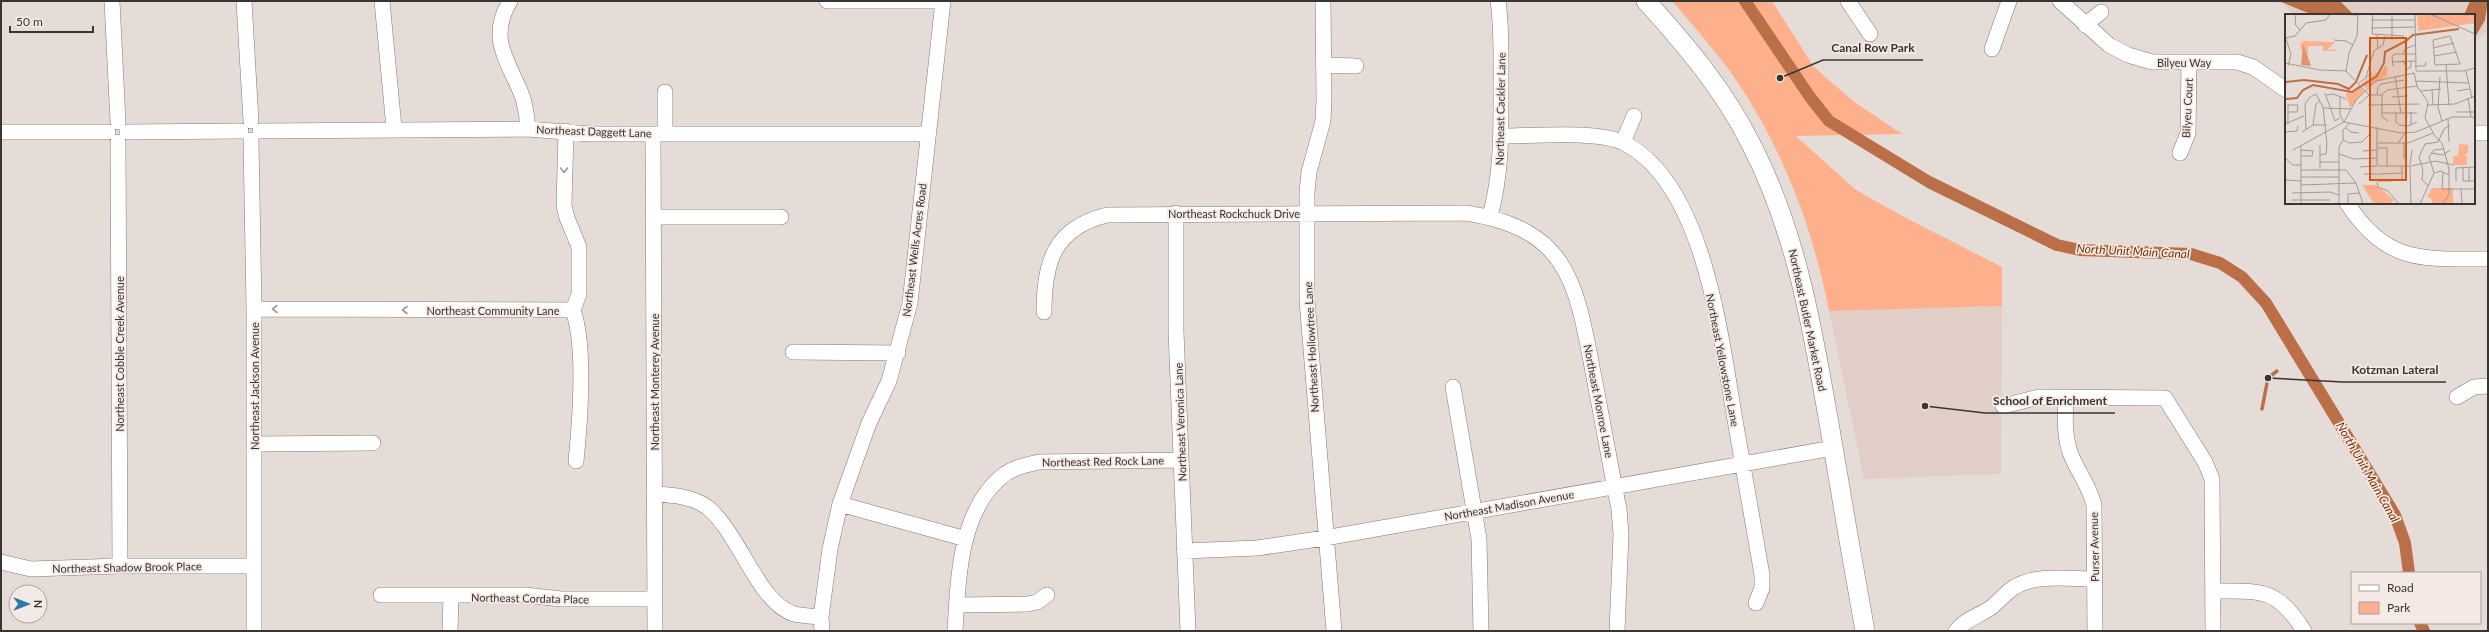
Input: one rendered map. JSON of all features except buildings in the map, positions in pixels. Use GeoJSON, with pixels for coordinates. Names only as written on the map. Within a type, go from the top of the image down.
{"type":"FeatureCollection","features":[{"type":"Feature","properties":{"kind":"main road","name":"Northeast Butler Market Road"},"geometry":{"type":"LineString","coordinates":[[1646,1],[1698,61],[1738,118],[1766,173],[1793,247],[1804,292],[1865,631]]}},
{"type":"Feature","properties":{"kind":"street","name":"Northeast Cobble Creek Avenue"},"geometry":{"type":"LineString","coordinates":[[112,1],[118,132],[120,566]]}},
{"type":"Feature","properties":{"kind":"street","name":"Northeast Jackson Avenue"},"geometry":{"type":"LineString","coordinates":[[244,1],[250,131],[254,309],[254,631]]}},
{"type":"Feature","properties":{"kind":"street"},"geometry":{"type":"LineString","coordinates":[[382,1],[394,128]]}},
{"type":"Feature","properties":{"kind":"street"},"geometry":{"type":"LineString","coordinates":[[510,1],[503,13],[499,30],[502,54],[521,93],[527,113],[528,129]]}},
{"type":"Feature","properties":{"kind":"street"},"geometry":{"type":"LineString","coordinates":[[827,1],[943,1]]}},
{"type":"Feature","properties":{"kind":"street","name":"Northeast Wells Acres Road"},"geometry":{"type":"LineString","coordinates":[[822,624],[830,548],[840,504],[854,462],[889,381],[898,353],[910,303],[943,1]]}},
{"type":"Feature","properties":{"kind":"street","name":"Northeast Hollowtree Lane"},"geometry":{"type":"LineString","coordinates":[[1323,1],[1323,121],[1309,172],[1306,212],[1309,338],[1334,631]]}},
{"type":"Feature","properties":{"kind":"street","name":"Northeast Cackler Lane"},"geometry":{"type":"LineString","coordinates":[[1490,216],[1498,188],[1501,136],[1501,22],[1498,1]]}},
{"type":"Feature","properties":{"kind":"street"},"geometry":{"type":"LineString","coordinates":[[1848,1],[1870,34]]}},
{"type":"Feature","properties":{"kind":"street"},"geometry":{"type":"LineString","coordinates":[[1992,48],[2009,1]]}},
{"type":"Feature","properties":{"kind":"street","name":"Bilyeu Way"},"geometry":{"type":"LineString","coordinates":[[2060,1],[2085,25],[2109,44],[2128,55],[2152,62],[2237,62],[2253,67],[2285,89]]}},
{"type":"Feature","properties":{"kind":"street"},"geometry":{"type":"LineString","coordinates":[[2085,25],[2101,12]]}},
{"type":"Feature","properties":{"kind":"street","name":"Bilyeu Court"},"geometry":{"type":"LineString","coordinates":[[2180,154],[2188,133],[2189,62]]}},
{"type":"Feature","properties":{"kind":"street"},"geometry":{"type":"LineString","coordinates":[[1323,65],[1356,66]]}},
{"type":"Feature","properties":{"kind":"street","name":"Northeast Monterey Avenue"},"geometry":{"type":"LineString","coordinates":[[655,631],[653,217],[659,134],[665,92]]}},
{"type":"Feature","properties":{"kind":"street"},"geometry":{"type":"LineString","coordinates":[[1623,142],[1634,116]]}},
{"type":"Feature","properties":{"kind":"street","name":"Northeast Daggett Lane"},"geometry":{"type":"LineString","coordinates":[[1,132],[250,131],[394,128],[528,129],[590,134],[928,134]]}},
{"type":"Feature","properties":{"kind":"street","name":"Northeast Community Lane"},"geometry":{"type":"LineString","coordinates":[[254,309],[573,310],[579,294],[579,247],[567,218],[564,205],[566,131]]}},
{"type":"Feature","properties":{"kind":"street"},"geometry":{"type":"LineString","coordinates":[[2475,133],[2488,133]]}},
{"type":"Feature","properties":{"kind":"street","name":"Northeast Yellowstone Lane"},"geometry":{"type":"LineString","coordinates":[[1501,136],[1584,136],[1623,142],[1644,155],[1665,178],[1678,199],[1706,272],[1714,304],[1762,575],[1762,588],[1756,603]]}},
{"type":"Feature","properties":{"kind":"street"},"geometry":{"type":"LineString","coordinates":[[2348,204],[2373,236],[2393,250],[2415,257],[2434,259],[2488,259]]}},
{"type":"Feature","properties":{"kind":"street","name":"Northeast Rockchuck Drive"},"geometry":{"type":"LineString","coordinates":[[1044,312],[1044,284],[1050,259],[1060,242],[1072,230],[1087,220],[1107,215],[1176,213],[1466,212],[1490,216]]}},
{"type":"Feature","properties":{"kind":"street","name":"Northeast Veronica Lane"},"geometry":{"type":"LineString","coordinates":[[1176,213],[1176,331],[1188,631]]}},
{"type":"Feature","properties":{"kind":"street","name":"Northeast Monroe Lane"},"geometry":{"type":"LineString","coordinates":[[1490,216],[1514,224],[1535,237],[1554,254],[1571,278],[1582,310],[1615,487],[1621,534],[1617,631]]}},
{"type":"Feature","properties":{"kind":"street"},"geometry":{"type":"LineString","coordinates":[[653,217],[781,217]]}},
{"type":"Feature","properties":{"kind":"street"},"geometry":{"type":"LineString","coordinates":[[573,310],[578,323],[579,342],[579,425],[576,461]]}},
{"type":"Feature","properties":{"kind":"street"},"geometry":{"type":"LineString","coordinates":[[793,352],[898,353]]}},
{"type":"Feature","properties":{"kind":"street"},"geometry":{"type":"LineString","coordinates":[[2457,397],[2474,387],[2488,386]]}},
{"type":"Feature","properties":{"kind":"street"},"geometry":{"type":"LineString","coordinates":[[1453,387],[1475,510],[1480,558],[1481,631]]}},
{"type":"Feature","properties":{"kind":"street"},"geometry":{"type":"LineString","coordinates":[[2003,406],[2039,397],[2165,398],[2204,462],[2212,479],[2213,631]]}},
{"type":"Feature","properties":{"kind":"street","name":"Purser Avenue"},"geometry":{"type":"LineString","coordinates":[[2066,397],[2068,443],[2074,460],[2092,495],[2094,505],[2095,631]]}},
{"type":"Feature","properties":{"kind":"street"},"geometry":{"type":"LineString","coordinates":[[255,444],[373,443]]}},
{"type":"Feature","properties":{"kind":"street","name":"Northeast Madison Avenue"},"geometry":{"type":"LineString","coordinates":[[1184,551],[1257,548],[1325,538],[1475,510],[1615,487],[1833,448]]}},
{"type":"Feature","properties":{"kind":"street","name":"Northeast Red Rock Lane"},"geometry":{"type":"LineString","coordinates":[[955,631],[957,604],[966,539],[986,494],[1000,478],[1018,467],[1059,460],[1181,460]]}},
{"type":"Feature","properties":{"kind":"street"},"geometry":{"type":"LineString","coordinates":[[654,494],[680,496],[706,507],[729,531],[770,599],[793,613],[822,624]]}},
{"type":"Feature","properties":{"kind":"street"},"geometry":{"type":"LineString","coordinates":[[840,504],[966,539]]}},
{"type":"Feature","properties":{"kind":"street","name":"Northeast Shadow Brook Place"},"geometry":{"type":"LineString","coordinates":[[1,562],[31,569],[120,566],[254,566]]}},
{"type":"Feature","properties":{"kind":"street"},"geometry":{"type":"LineString","coordinates":[[1956,631],[1967,621],[1990,608],[2009,591],[2023,583],[2040,579],[2095,579]]}},
{"type":"Feature","properties":{"kind":"street"},"geometry":{"type":"LineString","coordinates":[[2213,591],[2252,591],[2272,596],[2290,609],[2304,631]]}},
{"type":"Feature","properties":{"kind":"street"},"geometry":{"type":"LineString","coordinates":[[957,604],[1028,604],[1037,602],[1047,594]]}},
{"type":"Feature","properties":{"kind":"street","name":"Northeast Cordata Place"},"geometry":{"type":"LineString","coordinates":[[381,595],[525,595],[561,599],[655,599]]}},
{"type":"Feature","properties":{"kind":"street"},"geometry":{"type":"LineString","coordinates":[[450,631],[451,596]]}},
{"type":"Feature","properties":{"kind":"shaded area"},"geometry":{"type":"Polygon","coordinates":[[[2272,1],[2488,1],[2488,31],[2475,42],[2475,14],[2295,14],[2286,9],[2287,6],[2272,1]]]}},
{"type":"Feature","properties":{"kind":"shaded area"},"geometry":{"type":"Polygon","coordinates":[[[2279,1],[2340,1],[2353,14],[2311,14],[2279,1]]]}},
{"type":"Feature","properties":{"kind":"shaded area"},"geometry":{"type":"Polygon","coordinates":[[[2470,1],[2488,1],[2485,20],[2475,37],[2475,14],[2464,14],[2470,1]]]}},
{"type":"Feature","properties":{"kind":"shaded area"},"geometry":{"type":"Polygon","coordinates":[[[2002,306],[2001,474],[1864,479],[1829,311],[2002,306]]]}},
{"type":"Feature","properties":{"kind":"green space"},"geometry":{"type":"Polygon","coordinates":[[[1672,1],[1772,1],[1814,67],[1853,101],[1902,134],[1796,136],[1856,190],[1906,218],[2002,267],[2002,306],[1829,311],[1823,282],[1806,224],[1785,169],[1772,141],[1758,115],[1734,77],[1672,1]]]}},
{"type":"Feature","properties":{"kind":"waterway","name":"North Unit Main Canal"},"geometry":{"type":"LineString","coordinates":[[1745,1],[1810,97],[1829,121],[1929,182],[2057,245],[2080,250],[2191,254],[2220,263],[2242,277],[2266,303],[2395,515],[2405,543],[2409,572]]}},
{"type":"Feature","properties":{"kind":"waterway"},"geometry":{"type":"LineString","coordinates":[[2262,409],[2268,378],[2277,371]]}},
{"type":"Feature","properties":{"kind":"waterway","name":"North Unit Main Canal"},"geometry":{"type":"LineString","coordinates":[[2420,624],[2424,631]]}},
{"type":"Feature","properties":{"kind":"place","name":"Canal Row Park"},"geometry":{"type":"Point","coordinates":[1780,78]}},
{"type":"Feature","properties":{"kind":"place","name":"Kotzman Lateral"},"geometry":{"type":"Point","coordinates":[2268,378]}},
{"type":"Feature","properties":{"kind":"place","name":"School of Enrichment"},"geometry":{"type":"Point","coordinates":[1925,406]}}]}
